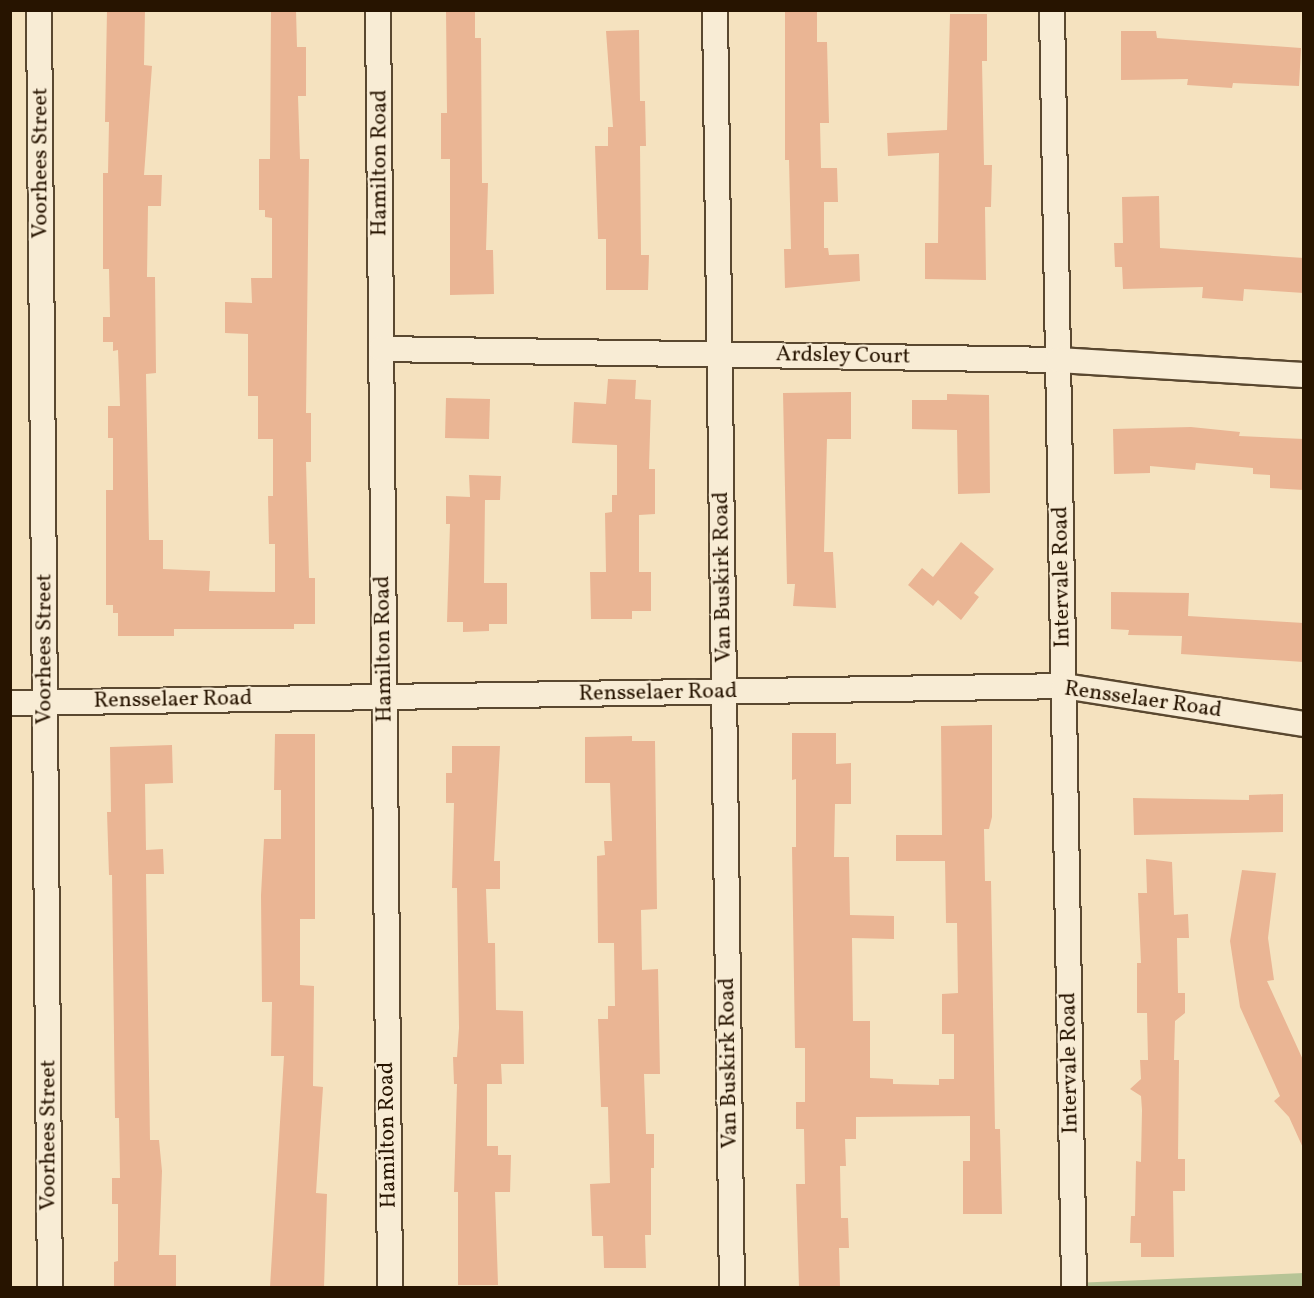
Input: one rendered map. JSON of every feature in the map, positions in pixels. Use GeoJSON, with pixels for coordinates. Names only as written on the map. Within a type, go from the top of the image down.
{"type":"FeatureCollection","features":[{"type":"Feature","properties":{"kind":"street","name":"Voorhees Street"},"geometry":{"type":"LineString","coordinates":[[39,10],[50,1287]]}},
{"type":"Feature","properties":{"kind":"street","name":"Hamilton Road"},"geometry":{"type":"LineString","coordinates":[[378,10],[390,1287]]}},
{"type":"Feature","properties":{"kind":"street","name":"Van Buskirk Road"},"geometry":{"type":"LineString","coordinates":[[715,10],[732,1287]]}},
{"type":"Feature","properties":{"kind":"street","name":"Intervale Road"},"geometry":{"type":"LineString","coordinates":[[1052,10],[1074,1287]]}},
{"type":"Feature","properties":{"kind":"street","name":"Ardsley Court"},"geometry":{"type":"LineString","coordinates":[[381,349],[1058,360],[1304,375]]}},
{"type":"Feature","properties":{"kind":"street","name":"Rensselaer Road"},"geometry":{"type":"LineString","coordinates":[[10,703],[1064,686],[1304,724]]}},
{"type":"Feature","properties":{"kind":"green space"},"geometry":{"type":"Polygon","coordinates":[[[1304,1273],[1303,1288],[1074,1288],[1074,1283],[1304,1273]]]}},
{"type":"Feature","properties":{"kind":"building"},"geometry":{"type":"Polygon","coordinates":[[[107,10],[145,10],[144,65],[152,66],[144,175],[162,175],[161,206],[148,206],[147,277],[155,277],[156,373],[146,374],[149,540],[163,540],[163,569],[210,571],[209,591],[275,592],[275,544],[269,544],[268,496],[273,496],[273,439],[258,439],[258,396],[248,396],[248,334],[225,333],[225,302],[252,303],[251,278],[272,278],[272,218],[265,217],[265,210],[259,210],[259,159],[270,159],[271,10],[296,10],[297,47],[306,47],[306,96],[298,96],[300,159],[309,159],[306,413],[311,413],[311,462],[306,462],[309,578],[315,578],[315,624],[294,624],[294,629],[174,629],[174,636],[118,636],[118,613],[113,613],[113,605],[106,605],[106,490],[113,490],[113,438],[108,438],[108,406],[120,406],[118,350],[113,351],[113,342],[103,342],[103,317],[110,317],[109,269],[103,269],[103,173],[108,173],[109,122],[105,122],[107,10]]]}},
{"type":"Feature","properties":{"kind":"building"},"geometry":{"type":"Polygon","coordinates":[[[446,10],[475,10],[475,38],[481,38],[482,183],[488,183],[486,250],[493,250],[494,294],[450,295],[450,159],[441,159],[441,113],[447,113],[446,10]]]}},
{"type":"Feature","properties":{"kind":"building"},"geometry":{"type":"Polygon","coordinates":[[[785,10],[817,10],[817,42],[827,42],[829,123],[820,123],[821,168],[837,168],[838,202],[824,202],[824,248],[828,248],[829,255],[859,254],[860,281],[785,288],[784,249],[791,249],[789,160],[785,160],[785,10]]]}},
{"type":"Feature","properties":{"kind":"building"},"geometry":{"type":"Polygon","coordinates":[[[950,14],[987,14],[987,61],[982,61],[984,165],[992,165],[991,207],[985,207],[986,280],[925,279],[925,243],[938,243],[939,153],[888,156],[887,133],[947,130],[950,14]]]}},
{"type":"Feature","properties":{"kind":"building"},"geometry":{"type":"Polygon","coordinates":[[[639,30],[640,101],[645,101],[646,146],[640,146],[641,255],[649,255],[648,290],[606,290],[606,239],[598,239],[595,146],[608,146],[608,127],[613,127],[606,31],[639,30]]]}},
{"type":"Feature","properties":{"kind":"building"},"geometry":{"type":"Polygon","coordinates":[[[1121,31],[1156,31],[1157,38],[1301,48],[1299,86],[1233,83],[1232,88],[1187,85],[1188,79],[1121,80],[1121,31]]]}},
{"type":"Feature","properties":{"kind":"building"},"geometry":{"type":"Polygon","coordinates":[[[1159,196],[1160,248],[1304,258],[1304,293],[1244,289],[1243,301],[1202,298],[1203,287],[1123,289],[1122,267],[1115,267],[1114,243],[1123,243],[1122,197],[1159,196]]]}},
{"type":"Feature","properties":{"kind":"building"},"geometry":{"type":"Polygon","coordinates":[[[608,379],[636,380],[635,399],[651,400],[649,469],[655,469],[655,514],[639,515],[639,572],[651,572],[651,611],[632,611],[632,619],[591,619],[590,572],[606,572],[605,513],[612,512],[612,495],[617,495],[617,445],[572,443],[574,402],[606,404],[608,379]]]}},
{"type":"Feature","properties":{"kind":"building"},"geometry":{"type":"Polygon","coordinates":[[[851,392],[851,439],[827,439],[824,552],[833,552],[836,608],[793,606],[795,584],[787,584],[783,393],[851,392]]]}},
{"type":"Feature","properties":{"kind":"building"},"geometry":{"type":"Polygon","coordinates":[[[947,394],[989,395],[990,493],[958,494],[957,430],[912,429],[912,400],[947,400],[947,394]]]}},
{"type":"Feature","properties":{"kind":"building"},"geometry":{"type":"Polygon","coordinates":[[[446,398],[490,399],[489,439],[445,438],[446,398]]]}},
{"type":"Feature","properties":{"kind":"building"},"geometry":{"type":"Polygon","coordinates":[[[1191,427],[1240,432],[1239,436],[1304,439],[1304,490],[1270,488],[1270,475],[1253,474],[1253,468],[1196,463],[1195,470],[1150,466],[1150,473],[1114,474],[1113,429],[1191,427]]]}},
{"type":"Feature","properties":{"kind":"building"},"geometry":{"type":"Polygon","coordinates":[[[469,475],[501,476],[500,500],[485,500],[484,583],[507,583],[507,624],[489,624],[489,631],[463,632],[463,622],[447,622],[450,524],[446,524],[446,496],[470,497],[469,475]]]}},
{"type":"Feature","properties":{"kind":"building"},"geometry":{"type":"Polygon","coordinates":[[[961,542],[994,569],[974,593],[979,597],[961,620],[938,600],[933,606],[908,585],[922,568],[933,577],[961,542]]]}},
{"type":"Feature","properties":{"kind":"building"},"geometry":{"type":"Polygon","coordinates":[[[1111,592],[1189,593],[1188,616],[1304,623],[1304,662],[1181,654],[1182,636],[1128,635],[1129,630],[1111,629],[1111,592]]]}},
{"type":"Feature","properties":{"kind":"building"},"geometry":{"type":"Polygon","coordinates":[[[992,725],[992,817],[989,829],[984,829],[985,881],[991,881],[995,1129],[1000,1129],[1002,1214],[963,1214],[963,1161],[970,1161],[970,1116],[856,1117],[856,1139],[845,1139],[846,1166],[840,1166],[841,1218],[848,1218],[849,1248],[839,1248],[840,1287],[799,1287],[796,1184],[805,1184],[804,1129],[796,1129],[796,1102],[805,1102],[805,1048],[795,1048],[792,847],[796,847],[796,779],[792,780],[792,733],[836,733],[836,764],[851,763],[851,804],[835,804],[834,857],[849,857],[850,915],[894,916],[894,939],[852,938],[853,1021],[870,1021],[870,1078],[893,1079],[893,1084],[939,1085],[939,1079],[954,1079],[954,1034],[942,1034],[942,994],[958,993],[957,923],[946,923],[945,861],[896,861],[896,835],[942,835],[941,726],[992,725]]]}},
{"type":"Feature","properties":{"kind":"building"},"geometry":{"type":"Polygon","coordinates":[[[275,734],[315,734],[315,919],[300,919],[300,985],[314,986],[313,1086],[323,1087],[316,1193],[327,1194],[324,1287],[270,1287],[284,1056],[271,1056],[272,1002],[262,1002],[261,895],[264,839],[281,839],[281,790],[274,790],[275,734]]]}},
{"type":"Feature","properties":{"kind":"building"},"geometry":{"type":"Polygon","coordinates":[[[632,736],[632,741],[655,741],[657,909],[641,910],[642,970],[658,969],[660,1074],[644,1074],[646,1134],[654,1134],[654,1168],[651,1168],[651,1235],[645,1235],[646,1268],[604,1268],[603,1236],[592,1236],[590,1184],[610,1183],[608,1107],[601,1107],[598,1019],[608,1019],[608,1006],[615,1006],[614,943],[598,943],[597,856],[605,855],[604,841],[612,841],[610,783],[585,783],[585,737],[632,736]]]}},
{"type":"Feature","properties":{"kind":"building"},"geometry":{"type":"Polygon","coordinates":[[[172,745],[173,783],[145,784],[146,850],[163,849],[164,874],[146,874],[150,1140],[159,1140],[162,1171],[159,1255],[176,1255],[176,1287],[114,1287],[114,1262],[118,1261],[118,1204],[112,1204],[112,1178],[120,1178],[119,1118],[115,1118],[112,875],[109,875],[107,812],[111,812],[110,747],[172,745]]]}},
{"type":"Feature","properties":{"kind":"building"},"geometry":{"type":"Polygon","coordinates":[[[452,746],[500,746],[494,861],[500,861],[500,889],[486,889],[488,943],[495,943],[496,1010],[523,1011],[524,1064],[501,1064],[502,1084],[487,1084],[487,1146],[498,1146],[498,1155],[511,1155],[510,1192],[495,1192],[498,1285],[458,1285],[458,1192],[454,1192],[457,1084],[454,1084],[453,1057],[457,1057],[459,1028],[457,888],[452,888],[454,803],[446,803],[446,773],[452,773],[452,746]]]}},
{"type":"Feature","properties":{"kind":"building"},"geometry":{"type":"Polygon","coordinates":[[[1283,794],[1283,832],[1134,835],[1133,798],[1249,800],[1249,795],[1283,794]]]}},
{"type":"Feature","properties":{"kind":"building"},"geometry":{"type":"Polygon","coordinates":[[[1146,859],[1172,862],[1174,915],[1188,914],[1189,938],[1177,938],[1178,993],[1185,993],[1185,1013],[1175,1021],[1174,1060],[1179,1060],[1178,1159],[1185,1159],[1185,1191],[1173,1191],[1174,1257],[1141,1257],[1141,1243],[1130,1243],[1131,1216],[1135,1216],[1136,1161],[1141,1162],[1142,1110],[1141,1096],[1130,1089],[1141,1079],[1140,1060],[1148,1060],[1147,1013],[1137,1013],[1137,963],[1141,963],[1138,893],[1147,893],[1146,859]]]}},
{"type":"Feature","properties":{"kind":"building"},"geometry":{"type":"Polygon","coordinates":[[[1242,870],[1276,873],[1268,938],[1274,980],[1267,981],[1304,1062],[1304,1150],[1289,1117],[1274,1101],[1280,1096],[1240,1007],[1230,941],[1242,870]]]}}]}
